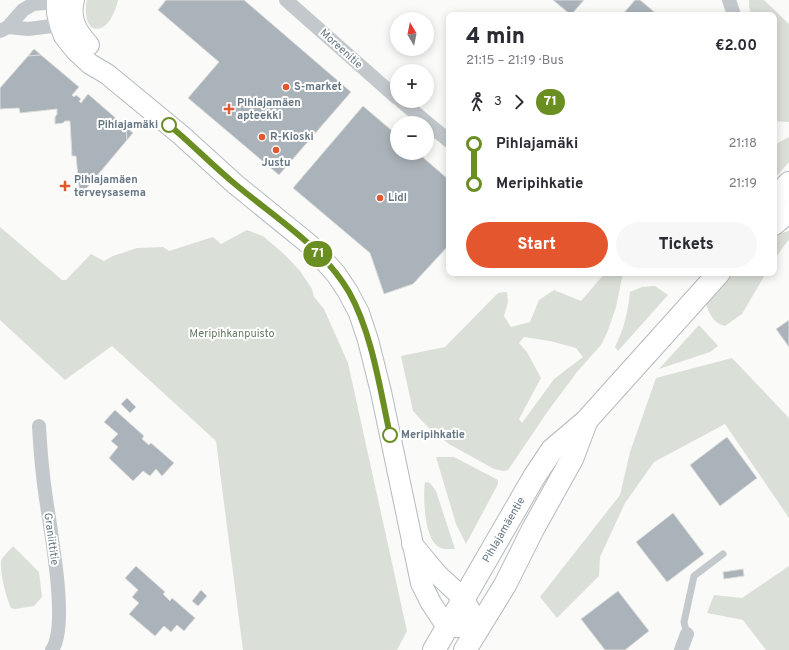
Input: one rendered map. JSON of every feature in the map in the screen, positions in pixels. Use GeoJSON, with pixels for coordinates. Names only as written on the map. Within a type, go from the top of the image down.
{"type":"FeatureCollection","features":[{"type":"Feature","properties":{"kind":"main road"},"geometry":{"type":"LineString","coordinates":[[64,8],[64,36],[76,51],[90,64],[107,74],[181,135],[235,184],[310,245],[336,274],[359,313],[368,340],[381,392],[412,544],[424,592],[447,627],[479,627],[464,599],[437,574],[412,544]]}},
{"type":"Feature","properties":{"kind":"main road"},"geometry":{"type":"LineString","coordinates":[[777,221],[789,210]]}},
{"type":"Feature","properties":{"kind":"main road","name":"Pihlajamäentie"},"geometry":{"type":"LineString","coordinates":[[434,650],[534,477],[552,450],[586,421],[716,276]]}},
{"type":"Feature","properties":{"kind":"main road","name":"Pihlajamäentie"},"geometry":{"type":"LineString","coordinates":[[466,650],[505,585],[533,529],[572,459],[586,421]]}},
{"type":"Feature","properties":{"kind":"street","name":"Moreenitie"},"geometry":{"type":"LineString","coordinates":[[286,0],[390,92]]}},
{"type":"Feature","properties":{"kind":"street"},"geometry":{"type":"LineString","coordinates":[[729,0],[733,12]]}},
{"type":"Feature","properties":{"kind":"street"},"geometry":{"type":"LineString","coordinates":[[4,29],[23,10],[33,4],[64,8]]}},
{"type":"Feature","properties":{"kind":"street"},"geometry":{"type":"LineString","coordinates":[[4,29],[28,29],[64,8]]}},
{"type":"Feature","properties":{"kind":"street"},"geometry":{"type":"LineString","coordinates":[[409,108],[446,138]]}},
{"type":"Feature","properties":{"kind":"street"},"geometry":{"type":"LineString","coordinates":[[785,188],[789,210]]}},
{"type":"Feature","properties":{"kind":"street","name":"Graniittitie"},"geometry":{"type":"LineString","coordinates":[[39,426],[43,475],[59,599],[59,624],[54,648],[52,650]]}},
{"type":"Feature","properties":{"kind":"street"},"geometry":{"type":"LineString","coordinates":[[682,650],[686,634]]}},
{"type":"Feature","properties":{"kind":"lane"},"geometry":{"type":"LineString","coordinates":[[686,634],[684,622],[694,576],[723,554]]}},
{"type":"Feature","properties":{"kind":"green space"},"geometry":{"type":"Polygon","coordinates":[[[87,0],[118,0],[111,19],[106,25],[97,29],[90,25],[86,15],[87,0]]]}},
{"type":"Feature","properties":{"kind":"green space"},"geometry":{"type":"Polygon","coordinates":[[[749,0],[764,0],[776,12],[750,12],[749,0]]]}},
{"type":"Feature","properties":{"kind":"green space"},"geometry":{"type":"Polygon","coordinates":[[[777,12],[789,24],[789,122],[777,121],[777,12]]]}},
{"type":"Feature","properties":{"kind":"green space"},"geometry":{"type":"Polygon","coordinates":[[[789,137],[789,162],[777,176],[777,143],[789,137]]]}},
{"type":"Feature","properties":{"kind":"green space","name":"Meripihkanpuisto"},"geometry":{"type":"Polygon","coordinates":[[[0,227],[62,280],[66,280],[91,254],[104,261],[113,256],[137,248],[163,247],[169,251],[213,237],[221,244],[247,230],[263,236],[285,255],[300,271],[312,289],[314,297],[324,309],[348,363],[407,631],[397,650],[243,650],[216,441],[112,346],[65,380],[0,320],[0,227]]]}},
{"type":"Feature","properties":{"kind":"green space"},"geometry":{"type":"Polygon","coordinates":[[[789,231],[789,240],[777,256],[777,234],[789,231]]]}},
{"type":"Feature","properties":{"kind":"green space"},"geometry":{"type":"Polygon","coordinates":[[[602,276],[622,276],[616,307],[601,345],[577,372],[548,411],[508,470],[504,471],[494,469],[449,444],[433,432],[413,411],[401,356],[445,347],[498,293],[507,292],[508,302],[504,316],[511,327],[530,322],[539,300],[554,290],[581,301],[602,276]],[[524,337],[519,343],[527,352],[541,378],[519,419],[522,423],[554,379],[583,357],[576,348],[550,341],[524,337]]]}},
{"type":"Feature","properties":{"kind":"green space"},"geometry":{"type":"Polygon","coordinates":[[[727,276],[764,276],[742,314],[725,326],[715,321],[706,304],[713,292],[727,276]]]}},
{"type":"Feature","properties":{"kind":"green space"},"geometry":{"type":"Polygon","coordinates":[[[655,286],[668,295],[618,351],[615,347],[625,320],[630,292],[642,287],[655,286]]]}},
{"type":"Feature","properties":{"kind":"green space"},"geometry":{"type":"Polygon","coordinates":[[[699,325],[718,346],[710,352],[659,369],[699,325]]]}},
{"type":"Feature","properties":{"kind":"green space"},"geometry":{"type":"Polygon","coordinates":[[[732,358],[789,418],[789,518],[725,424],[654,462],[625,503],[600,557],[599,576],[557,618],[540,597],[620,495],[630,452],[656,378],[732,358]]]}},
{"type":"Feature","properties":{"kind":"green space"},"geometry":{"type":"Polygon","coordinates":[[[436,457],[454,457],[498,480],[498,484],[466,544],[456,524],[436,457]]]}},
{"type":"Feature","properties":{"kind":"green space"},"geometry":{"type":"Polygon","coordinates":[[[425,482],[430,483],[436,491],[455,549],[446,549],[437,546],[429,533],[424,506],[425,482]]]}},
{"type":"Feature","properties":{"kind":"green space"},"geometry":{"type":"Polygon","coordinates":[[[13,546],[39,572],[42,597],[34,606],[15,609],[11,608],[9,603],[2,578],[1,561],[13,546]]]}},
{"type":"Feature","properties":{"kind":"green space"},"geometry":{"type":"Polygon","coordinates":[[[789,566],[789,650],[766,650],[743,620],[707,613],[714,595],[742,598],[789,566]]]}},
{"type":"Feature","properties":{"kind":"building"},"geometry":{"type":"Polygon","coordinates":[[[166,0],[244,0],[351,92],[279,175],[188,98],[219,62],[158,10],[166,0]]]}},
{"type":"Feature","properties":{"kind":"building"},"geometry":{"type":"Polygon","coordinates":[[[553,0],[584,0],[574,12],[567,12],[553,0]]]}},
{"type":"Feature","properties":{"kind":"building"},"geometry":{"type":"Polygon","coordinates":[[[635,0],[640,0],[654,12],[625,12],[635,0]]]}},
{"type":"Feature","properties":{"kind":"building"},"geometry":{"type":"Polygon","coordinates":[[[34,49],[41,55],[28,56],[34,49]]]}},
{"type":"Feature","properties":{"kind":"building"},"geometry":{"type":"Polygon","coordinates":[[[41,55],[79,87],[72,95],[74,97],[76,95],[81,99],[79,101],[81,103],[88,94],[126,127],[127,140],[80,196],[76,156],[72,156],[70,121],[55,124],[57,109],[20,113],[19,108],[0,109],[0,88],[28,56],[41,55]]]}},
{"type":"Feature","properties":{"kind":"building"},"geometry":{"type":"Polygon","coordinates":[[[363,106],[390,129],[390,160],[426,160],[446,177],[446,248],[413,284],[384,294],[370,253],[293,188],[363,106]]]}},
{"type":"Feature","properties":{"kind":"building"},"geometry":{"type":"Polygon","coordinates":[[[126,127],[133,133],[127,140],[126,127]]]}},
{"type":"Feature","properties":{"kind":"building"},"geometry":{"type":"Polygon","coordinates":[[[789,320],[789,347],[776,329],[789,320]]]}},
{"type":"Feature","properties":{"kind":"building"},"geometry":{"type":"Polygon","coordinates":[[[127,398],[136,407],[130,413],[121,404],[127,398]]]}},
{"type":"Feature","properties":{"kind":"building"},"geometry":{"type":"Polygon","coordinates":[[[115,410],[144,436],[142,439],[149,445],[151,443],[174,463],[162,476],[156,469],[150,476],[143,471],[133,481],[109,458],[118,447],[111,441],[118,434],[104,422],[115,410]]]}},
{"type":"Feature","properties":{"kind":"building"},"geometry":{"type":"Polygon","coordinates":[[[727,437],[757,478],[720,506],[690,465],[727,437]]]}},
{"type":"Feature","properties":{"kind":"building"},"geometry":{"type":"Polygon","coordinates":[[[673,513],[704,554],[667,582],[636,542],[673,513]]]}},
{"type":"Feature","properties":{"kind":"building"},"geometry":{"type":"Polygon","coordinates":[[[136,566],[165,592],[163,594],[170,601],[172,598],[195,618],[184,631],[177,625],[171,632],[164,626],[155,636],[129,614],[139,603],[132,597],[138,590],[125,578],[136,566]]]}},
{"type":"Feature","properties":{"kind":"building"},"geometry":{"type":"Polygon","coordinates":[[[743,569],[744,576],[724,579],[723,572],[743,569]]]}},
{"type":"Feature","properties":{"kind":"building"},"geometry":{"type":"Polygon","coordinates":[[[201,590],[207,596],[198,606],[192,601],[201,590]]]}},
{"type":"Feature","properties":{"kind":"building"},"geometry":{"type":"Polygon","coordinates":[[[618,591],[649,631],[625,650],[605,650],[581,619],[618,591]]]}},
{"type":"Feature","properties":{"kind":"bus line","name":"71"},"geometry":{"type":"LineString","coordinates":[[169,125],[235,184],[310,245],[336,274],[354,302],[359,313],[368,340],[390,435]]}},
{"type":"Feature","properties":{"kind":"place","name":"S-market"},"geometry":{"type":"Point","coordinates":[286,87]}},
{"type":"Feature","properties":{"kind":"place","name":"Pihlajamäen apteekki"},"geometry":{"type":"Point","coordinates":[229,109]}},
{"type":"Feature","properties":{"kind":"place","name":"Pihlajamäki"},"geometry":{"type":"Point","coordinates":[169,125]}},
{"type":"Feature","properties":{"kind":"place","name":"R-Kioski"},"geometry":{"type":"Point","coordinates":[262,137]}},
{"type":"Feature","properties":{"kind":"place","name":"Justu"},"geometry":{"type":"Point","coordinates":[276,150]}},
{"type":"Feature","properties":{"kind":"place","name":"Pihlajamäen terveysasema"},"geometry":{"type":"Point","coordinates":[65,186]}},
{"type":"Feature","properties":{"kind":"place","name":"Lidl"},"geometry":{"type":"Point","coordinates":[380,198]}},
{"type":"Feature","properties":{"kind":"place","name":"Meripihkatie"},"geometry":{"type":"Point","coordinates":[390,435]}}]}
